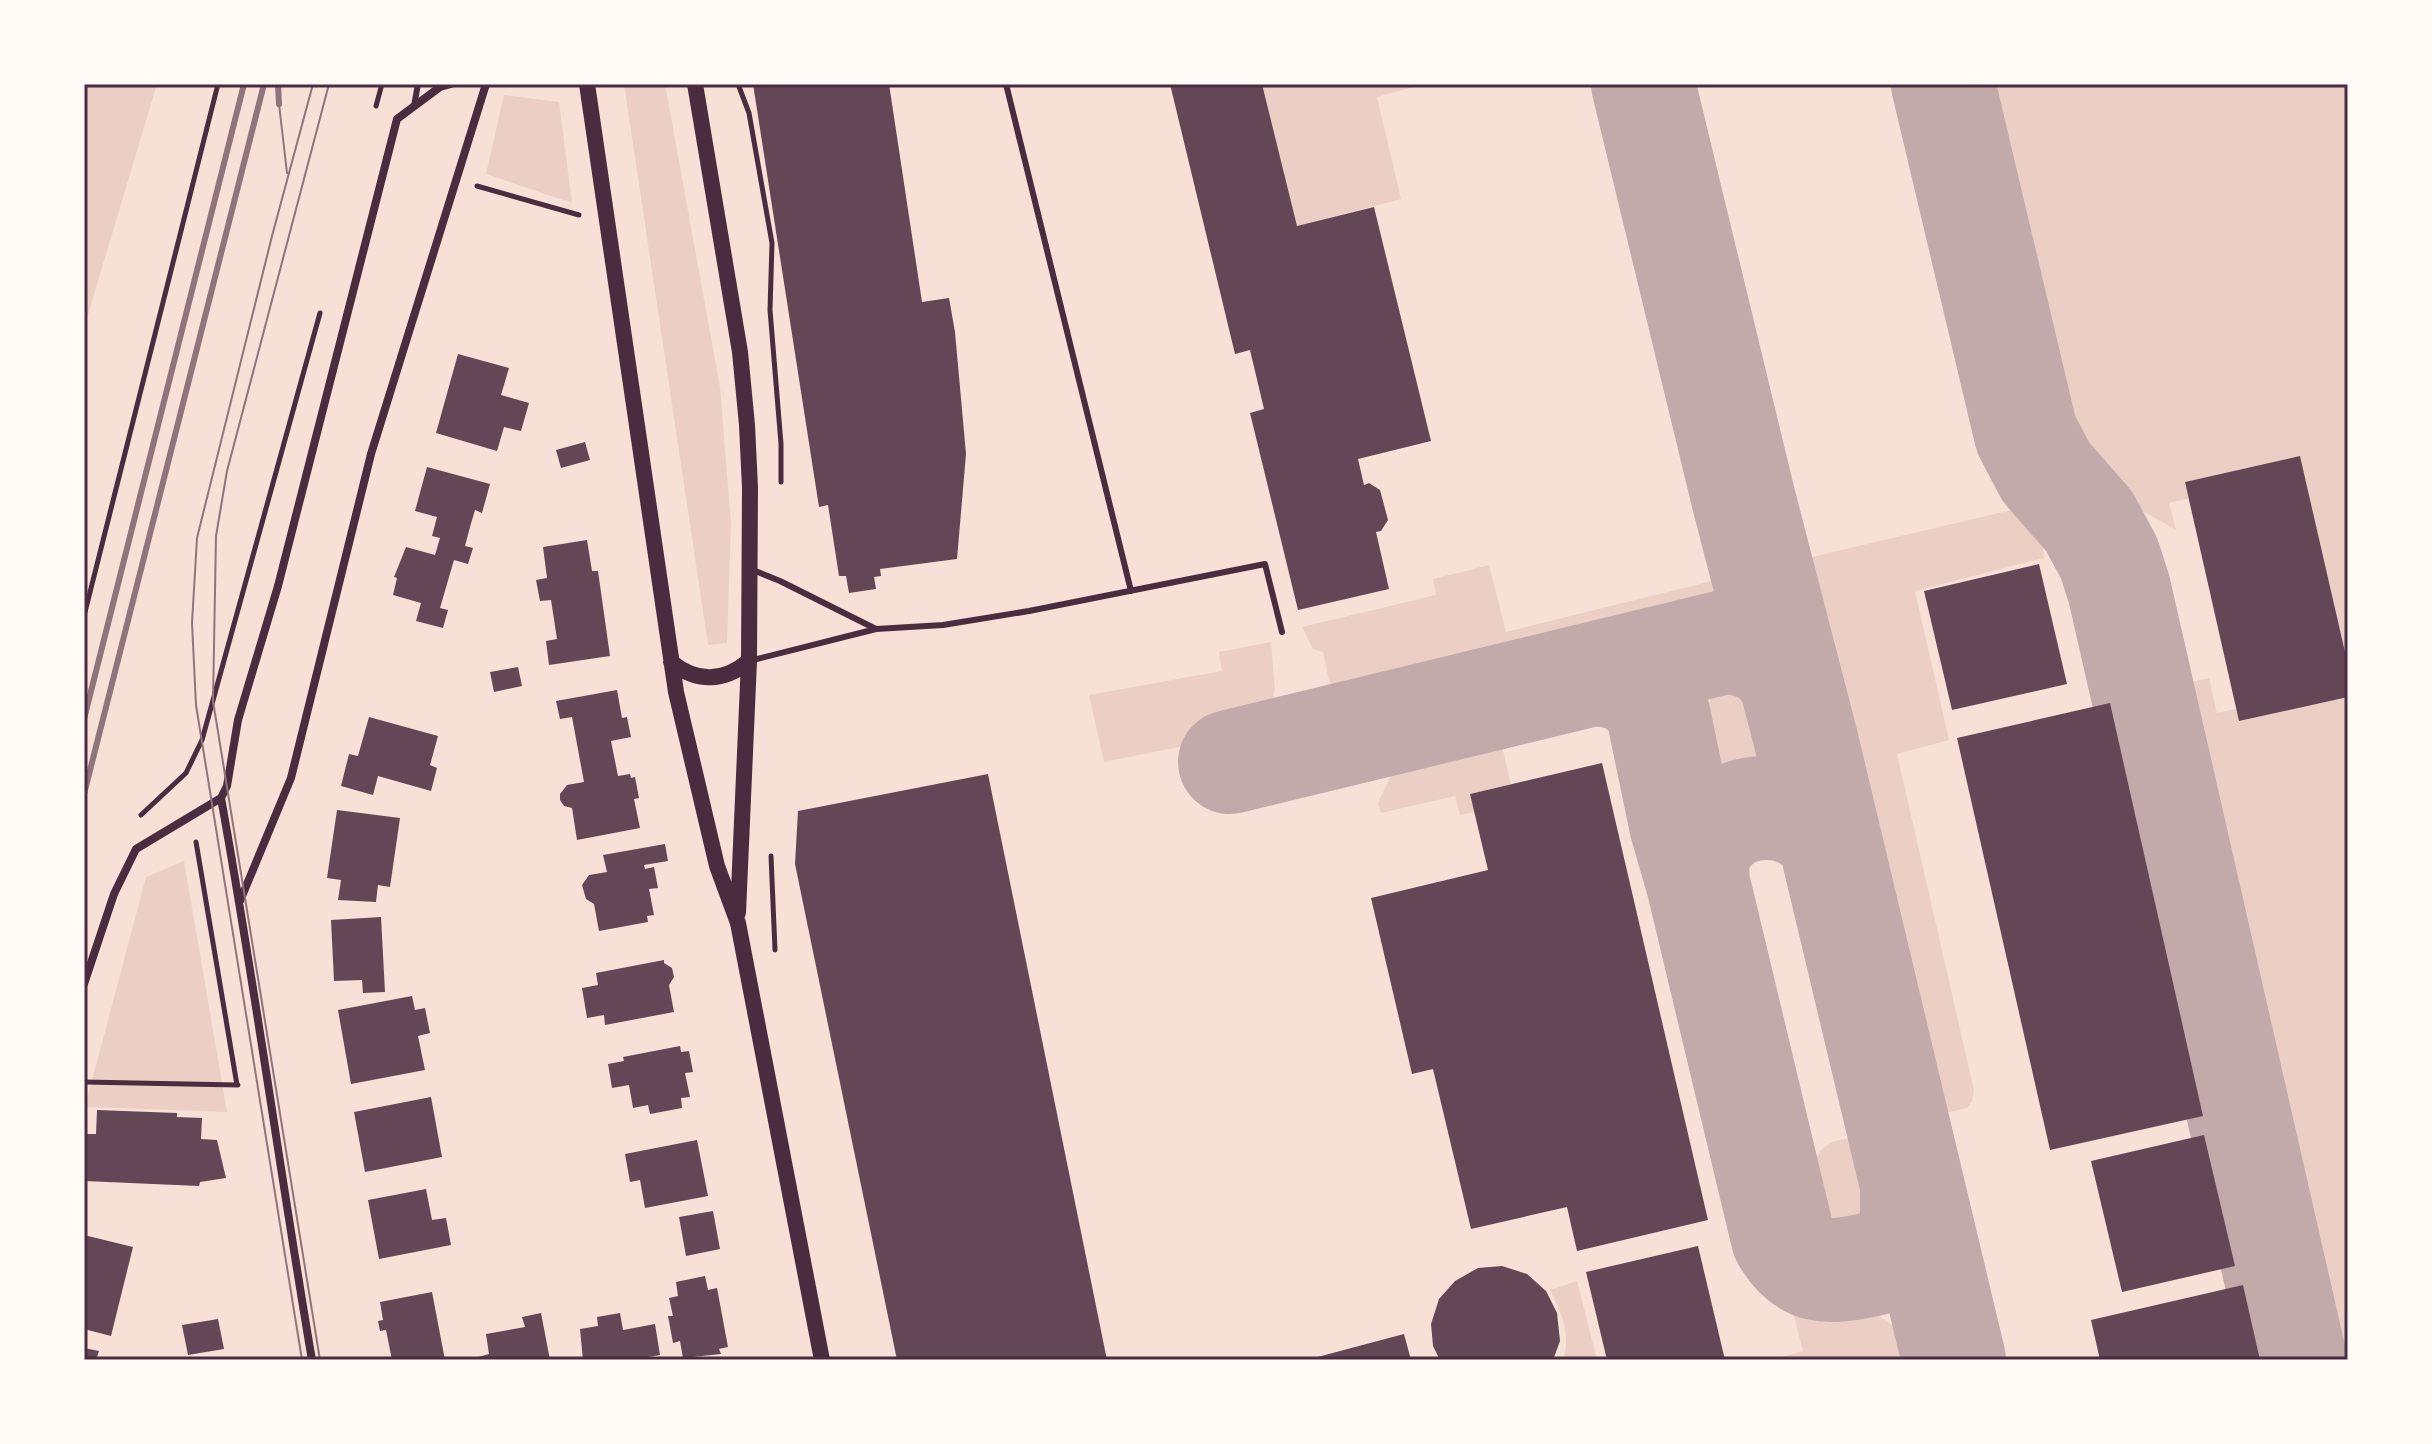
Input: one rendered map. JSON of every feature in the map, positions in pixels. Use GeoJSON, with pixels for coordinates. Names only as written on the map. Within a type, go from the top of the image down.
{"type":"FeatureCollection","features":[{"type":"Feature","properties":{"kind":"main road"},"geometry":{"type":"LineString","coordinates":[[587,84],[676,692],[717,866],[738,923],[822,1360]]}},
{"type":"Feature","properties":{"kind":"main road"},"geometry":{"type":"LineString","coordinates":[[695,84],[740,352],[749,456],[749,661],[738,923]]}},
{"type":"Feature","properties":{"kind":"main road"},"geometry":{"type":"LineString","coordinates":[[671,662],[682,671],[710,678],[738,670],[749,661]]}},
{"type":"Feature","properties":{"kind":"street"},"geometry":{"type":"LineString","coordinates":[[84,984],[114,894],[136,849],[221,798],[227,786],[238,720],[278,586],[397,119],[440,87],[451,84]]}},
{"type":"Feature","properties":{"kind":"street"},"geometry":{"type":"LineString","coordinates":[[240,902],[291,778],[371,454],[486,84]]}},
{"type":"Feature","properties":{"kind":"street"},"geometry":{"type":"LineString","coordinates":[[221,798],[312,1360]]}},
{"type":"Feature","properties":{"kind":"lane"},"geometry":{"type":"LineString","coordinates":[[414,106],[418,84]]}},
{"type":"Feature","properties":{"kind":"lane"},"geometry":{"type":"LineString","coordinates":[[1006,84],[1131,591]]}},
{"type":"Feature","properties":{"kind":"lane"},"geometry":{"type":"LineString","coordinates":[[749,661],[876,629],[943,625],[1265,564],[1282,632]]}},
{"type":"Feature","properties":{"kind":"lane"},"geometry":{"type":"LineString","coordinates":[[749,569],[876,629]]}},
{"type":"Feature","properties":{"kind":"path"},"geometry":{"type":"LineString","coordinates":[[84,616],[218,84]]}},
{"type":"Feature","properties":{"kind":"path"},"geometry":{"type":"LineString","coordinates":[[374,114],[382,84]]}},
{"type":"Feature","properties":{"kind":"path"},"geometry":{"type":"LineString","coordinates":[[738,84],[749,113],[772,243],[770,310],[781,444],[781,490]]}},
{"type":"Feature","properties":{"kind":"path"},"geometry":{"type":"LineString","coordinates":[[458,181],[607,223]]}},
{"type":"Feature","properties":{"kind":"path"},"geometry":{"type":"LineString","coordinates":[[136,849],[140,816],[186,773],[202,740],[320,310]]}},
{"type":"Feature","properties":{"kind":"path"},"geometry":{"type":"LineString","coordinates":[[192,817],[237,1085]]}},
{"type":"Feature","properties":{"kind":"path"},"geometry":{"type":"LineString","coordinates":[[771,854],[775,965]]}},
{"type":"Feature","properties":{"kind":"path"},"geometry":{"type":"LineString","coordinates":[[84,1082],[267,1084]]}},
{"type":"Feature","properties":{"kind":"shaded area"},"geometry":{"type":"Polygon","coordinates":[[[84,84],[157,84],[84,328],[84,84]]]}},
{"type":"Feature","properties":{"kind":"shaded area"},"geometry":{"type":"Polygon","coordinates":[[[624,84],[665,84],[720,387],[731,523],[727,643],[708,645],[624,84]]]}},
{"type":"Feature","properties":{"kind":"shaded area"},"geometry":{"type":"Polygon","coordinates":[[[1262,84],[1425,84],[1377,97],[1401,199],[1297,226],[1262,84]]]}},
{"type":"Feature","properties":{"kind":"shaded area"},"geometry":{"type":"Polygon","coordinates":[[[1973,84],[2348,84],[2348,665],[2300,456],[2185,482],[2189,498],[2169,503],[2176,530],[2078,475],[2063,458],[1973,84]]]}},
{"type":"Feature","properties":{"kind":"shaded area"},"geometry":{"type":"Polygon","coordinates":[[[504,95],[559,102],[572,203],[486,174],[504,95]]]}},
{"type":"Feature","properties":{"kind":"shaded area"},"geometry":{"type":"Polygon","coordinates":[[[2037,504],[2044,558],[1915,591],[1949,740],[1897,754],[1974,1090],[1967,1108],[1935,1113],[1910,1093],[1786,616],[1785,587],[1799,560],[2037,504]]]}},
{"type":"Feature","properties":{"kind":"shaded area"},"geometry":{"type":"Polygon","coordinates":[[[1489,565],[1506,632],[1720,579],[1703,609],[1671,624],[1344,698],[1329,681],[1323,652],[1313,649],[1302,627],[1436,595],[1433,579],[1489,565]]]}},
{"type":"Feature","properties":{"kind":"shaded area"},"geometry":{"type":"Polygon","coordinates":[[[1271,642],[1275,690],[1267,715],[1249,733],[1104,762],[1089,695],[1222,671],[1219,652],[1271,642]]]}},
{"type":"Feature","properties":{"kind":"shaded area"},"geometry":{"type":"Polygon","coordinates":[[[2209,678],[2217,713],[2236,709],[2240,721],[2348,697],[2348,1360],[2326,1360],[2160,689],[2209,678]]]}},
{"type":"Feature","properties":{"kind":"shaded area"},"geometry":{"type":"Polygon","coordinates":[[[1746,691],[1765,705],[1779,750],[1773,773],[1750,786],[1732,783],[1717,771],[1706,719],[1711,698],[1746,691]]]}},
{"type":"Feature","properties":{"kind":"shaded area"},"geometry":{"type":"Polygon","coordinates":[[[1498,730],[1511,784],[1471,794],[1474,812],[1460,815],[1455,796],[1381,813],[1378,803],[1390,777],[1412,750],[1498,730]]]}},
{"type":"Feature","properties":{"kind":"shaded area"},"geometry":{"type":"Polygon","coordinates":[[[184,861],[227,1112],[85,1107],[146,877],[184,861]]]}},
{"type":"Feature","properties":{"kind":"shaded area"},"geometry":{"type":"Polygon","coordinates":[[[1851,1138],[1860,1142],[1873,1157],[1878,1178],[1878,1199],[1871,1216],[1855,1235],[1837,1238],[1828,1233],[1823,1225],[1814,1169],[1823,1148],[1851,1138]]]}},
{"type":"Feature","properties":{"kind":"shaded area"},"geometry":{"type":"Polygon","coordinates":[[[1577,1281],[1597,1360],[1563,1360],[1566,1341],[1564,1324],[1550,1290],[1577,1281]]]}},
{"type":"Feature","properties":{"kind":"shaded area"},"geometry":{"type":"Polygon","coordinates":[[[1862,1304],[1902,1332],[1905,1360],[1772,1360],[1803,1351],[1794,1316],[1862,1304]]]}},
{"type":"Feature","properties":{"kind":"building"},"geometry":{"type":"Polygon","coordinates":[[[753,84],[889,84],[922,302],[949,298],[966,454],[957,559],[880,569],[881,576],[874,577],[876,589],[849,593],[846,576],[839,576],[828,505],[819,507],[753,84]]]}},
{"type":"Feature","properties":{"kind":"building"},"geometry":{"type":"Polygon","coordinates":[[[1170,84],[1262,84],[1297,226],[1374,207],[1431,441],[1358,459],[1364,485],[1369,483],[1380,490],[1388,520],[1381,531],[1376,532],[1389,589],[1298,610],[1250,413],[1264,409],[1250,350],[1235,354],[1170,84]]]}},
{"type":"Feature","properties":{"kind":"building"},"geometry":{"type":"Polygon","coordinates":[[[458,354],[509,368],[501,395],[529,403],[521,431],[504,427],[497,451],[436,433],[458,354]]]}},
{"type":"Feature","properties":{"kind":"building"},"geometry":{"type":"Polygon","coordinates":[[[585,442],[590,460],[561,468],[556,450],[585,442]]]}},
{"type":"Feature","properties":{"kind":"building"},"geometry":{"type":"Polygon","coordinates":[[[2300,456],[2348,665],[2348,697],[2239,721],[2185,482],[2300,456]]]}},
{"type":"Feature","properties":{"kind":"building"},"geometry":{"type":"Polygon","coordinates":[[[427,467],[490,484],[482,513],[475,510],[470,527],[465,546],[473,548],[468,564],[454,560],[440,608],[448,610],[443,628],[416,621],[421,603],[393,595],[397,578],[394,577],[406,547],[435,555],[440,538],[432,536],[437,517],[415,511],[427,467]]]}},
{"type":"Feature","properties":{"kind":"building"},"geometry":{"type":"Polygon","coordinates":[[[587,540],[592,571],[598,571],[610,656],[549,665],[546,641],[557,639],[551,600],[540,601],[536,580],[547,578],[543,547],[587,540]]]}},
{"type":"Feature","properties":{"kind":"building"},"geometry":{"type":"Polygon","coordinates":[[[2039,564],[2067,684],[1952,710],[1924,591],[2039,564]]]}},
{"type":"Feature","properties":{"kind":"building"},"geometry":{"type":"Polygon","coordinates":[[[518,667],[522,686],[494,692],[490,672],[518,667]]]}},
{"type":"Feature","properties":{"kind":"building"},"geometry":{"type":"Polygon","coordinates":[[[617,690],[622,718],[627,717],[631,737],[611,741],[618,776],[630,774],[631,778],[635,777],[639,798],[634,799],[640,828],[577,840],[572,808],[564,806],[560,794],[567,785],[584,782],[572,717],[560,719],[556,701],[617,690]]]}},
{"type":"Feature","properties":{"kind":"building"},"geometry":{"type":"Polygon","coordinates":[[[2110,703],[2203,1116],[2050,1150],[1957,738],[2110,703]]]}},
{"type":"Feature","properties":{"kind":"building"},"geometry":{"type":"Polygon","coordinates":[[[369,717],[438,736],[430,765],[437,768],[431,791],[378,776],[373,795],[341,786],[349,754],[358,756],[369,717]]]}},
{"type":"Feature","properties":{"kind":"building"},"geometry":{"type":"Polygon","coordinates":[[[1602,763],[1708,1220],[1577,1251],[1567,1207],[1471,1229],[1433,1069],[1412,1074],[1371,898],[1488,870],[1470,794],[1602,763]]]}},
{"type":"Feature","properties":{"kind":"building"},"geometry":{"type":"Polygon","coordinates":[[[988,774],[1107,1360],[897,1360],[795,864],[798,811],[988,774]]]}},
{"type":"Feature","properties":{"kind":"building"},"geometry":{"type":"Polygon","coordinates":[[[337,810],[400,818],[390,887],[378,885],[376,902],[338,900],[341,880],[327,878],[337,810]]]}},
{"type":"Feature","properties":{"kind":"building"},"geometry":{"type":"Polygon","coordinates":[[[665,844],[668,861],[644,865],[645,869],[654,867],[658,888],[649,889],[654,915],[647,916],[648,922],[599,931],[594,904],[586,899],[582,885],[589,875],[607,872],[603,855],[665,844]]]}},
{"type":"Feature","properties":{"kind":"building"},"geometry":{"type":"Polygon","coordinates":[[[381,917],[385,992],[363,993],[362,980],[334,981],[331,920],[381,917]]]}},
{"type":"Feature","properties":{"kind":"building"},"geometry":{"type":"Polygon","coordinates":[[[664,960],[672,968],[674,977],[669,985],[674,1012],[605,1025],[604,1015],[587,1018],[582,988],[598,985],[596,973],[664,960]]]}},
{"type":"Feature","properties":{"kind":"building"},"geometry":{"type":"Polygon","coordinates":[[[412,996],[415,1010],[425,1008],[430,1033],[418,1036],[425,1070],[351,1084],[338,1010],[412,996]]]}},
{"type":"Feature","properties":{"kind":"building"},"geometry":{"type":"Polygon","coordinates":[[[680,1046],[681,1052],[689,1051],[693,1072],[685,1073],[690,1097],[681,1098],[682,1108],[650,1114],[648,1105],[633,1108],[629,1085],[612,1088],[608,1064],[624,1061],[623,1057],[680,1046]]]}},
{"type":"Feature","properties":{"kind":"building"},"geometry":{"type":"Polygon","coordinates":[[[431,1097],[442,1157],[365,1172],[354,1112],[431,1097]]]}},
{"type":"Feature","properties":{"kind":"building"},"geometry":{"type":"Polygon","coordinates":[[[97,1110],[177,1113],[177,1117],[202,1118],[201,1139],[217,1140],[226,1178],[200,1182],[199,1186],[84,1181],[84,1134],[96,1134],[97,1110]]]}},
{"type":"Feature","properties":{"kind":"building"},"geometry":{"type":"Polygon","coordinates":[[[2204,1135],[2235,1266],[2122,1292],[2091,1161],[2204,1135]]]}},
{"type":"Feature","properties":{"kind":"building"},"geometry":{"type":"Polygon","coordinates":[[[697,1140],[708,1196],[645,1208],[640,1180],[630,1182],[625,1154],[697,1140]]]}},
{"type":"Feature","properties":{"kind":"building"},"geometry":{"type":"Polygon","coordinates":[[[426,1189],[432,1220],[446,1218],[451,1245],[379,1259],[368,1200],[426,1189]]]}},
{"type":"Feature","properties":{"kind":"building"},"geometry":{"type":"Polygon","coordinates":[[[713,1211],[720,1249],[686,1256],[679,1217],[713,1211]]]}},
{"type":"Feature","properties":{"kind":"building"},"geometry":{"type":"Polygon","coordinates":[[[84,1235],[133,1247],[111,1336],[84,1329],[84,1235]]]}},
{"type":"Feature","properties":{"kind":"building"},"geometry":{"type":"Polygon","coordinates":[[[1698,1246],[1725,1360],[1607,1360],[1586,1272],[1698,1246]]]}},
{"type":"Feature","properties":{"kind":"building"},"geometry":{"type":"Polygon","coordinates":[[[1502,1266],[1527,1274],[1546,1291],[1557,1313],[1560,1341],[1553,1360],[1440,1360],[1433,1346],[1431,1324],[1439,1299],[1455,1281],[1478,1268],[1502,1266]]]}},
{"type":"Feature","properties":{"kind":"building"},"geometry":{"type":"Polygon","coordinates":[[[705,1276],[708,1290],[717,1288],[728,1347],[719,1349],[721,1354],[683,1358],[680,1341],[673,1343],[668,1316],[673,1316],[669,1298],[678,1296],[676,1282],[705,1276]]]}},
{"type":"Feature","properties":{"kind":"building"},"geometry":{"type":"Polygon","coordinates":[[[2243,1285],[2260,1360],[2100,1360],[2091,1320],[2243,1285]]]}},
{"type":"Feature","properties":{"kind":"building"},"geometry":{"type":"Polygon","coordinates":[[[432,1292],[445,1360],[392,1360],[386,1330],[380,1331],[378,1321],[383,1320],[380,1302],[432,1292]]]}},
{"type":"Feature","properties":{"kind":"building"},"geometry":{"type":"Polygon","coordinates":[[[541,1313],[550,1360],[468,1360],[489,1354],[486,1334],[525,1327],[522,1317],[541,1313]]]}},
{"type":"Feature","properties":{"kind":"building"},"geometry":{"type":"Polygon","coordinates":[[[620,1313],[623,1330],[655,1324],[660,1355],[631,1360],[583,1360],[580,1329],[598,1326],[597,1317],[620,1313]]]}},
{"type":"Feature","properties":{"kind":"building"},"geometry":{"type":"Polygon","coordinates":[[[218,1319],[224,1349],[188,1355],[182,1325],[218,1319]]]}},
{"type":"Feature","properties":{"kind":"building"},"geometry":{"type":"Polygon","coordinates":[[[1404,1334],[1411,1360],[1310,1360],[1310,1359],[1404,1334]]]}},
{"type":"Feature","properties":{"kind":"building"},"geometry":{"type":"Polygon","coordinates":[[[84,1348],[99,1351],[96,1360],[84,1360],[84,1348]]]}},
{"type":"Feature","properties":{"kind":"taxiway"},"geometry":{"type":"LineString","coordinates":[[1643,84],[1744,501],[1806,740],[1954,1360]]}},
{"type":"Feature","properties":{"kind":"taxiway"},"geometry":{"type":"LineString","coordinates":[[1943,84],[2026,434],[2046,472],[2089,521],[2109,558],[2119,589],[2295,1360]]}},
{"type":"Feature","properties":{"kind":"taxiway"},"geometry":{"type":"LineString","coordinates":[[1230,762],[1725,642],[1746,645],[1763,652],[1778,663],[1790,680]]}},
{"type":"Feature","properties":{"kind":"taxiway"},"geometry":{"type":"LineString","coordinates":[[1590,675],[1612,676],[1639,688],[1658,713],[1681,824],[1698,883]]}},
{"type":"Feature","properties":{"kind":"taxiway"},"geometry":{"type":"LineString","coordinates":[[1828,839],[1815,825],[1799,815],[1782,809],[1763,808],[1728,818],[1713,830],[1702,846],[1698,860],[1698,883],[1783,1238],[1800,1259],[1819,1269],[1841,1270],[1886,1260],[1898,1253],[1908,1235],[1912,1188]]}},
{"type":"Feature","properties":{"kind":"tram line"},"geometry":{"type":"LineString","coordinates":[[302,1360],[196,705],[192,623],[197,538],[313,84]]}},
{"type":"Feature","properties":{"kind":"tram line"},"geometry":{"type":"LineString","coordinates":[[320,1360],[213,701],[216,536],[227,471],[329,84]]}},
{"type":"Feature","properties":{"kind":"tram line"},"geometry":{"type":"LineString","coordinates":[[279,104],[287,173]]}},
{"type":"Feature","properties":{"kind":"railway"},"geometry":{"type":"LineString","coordinates":[[84,719],[244,84]]}},
{"type":"Feature","properties":{"kind":"railway"},"geometry":{"type":"LineString","coordinates":[[84,794],[264,84]]}},
{"type":"Feature","properties":{"kind":"railway"},"geometry":{"type":"LineString","coordinates":[[278,84],[279,104]]}}]}
